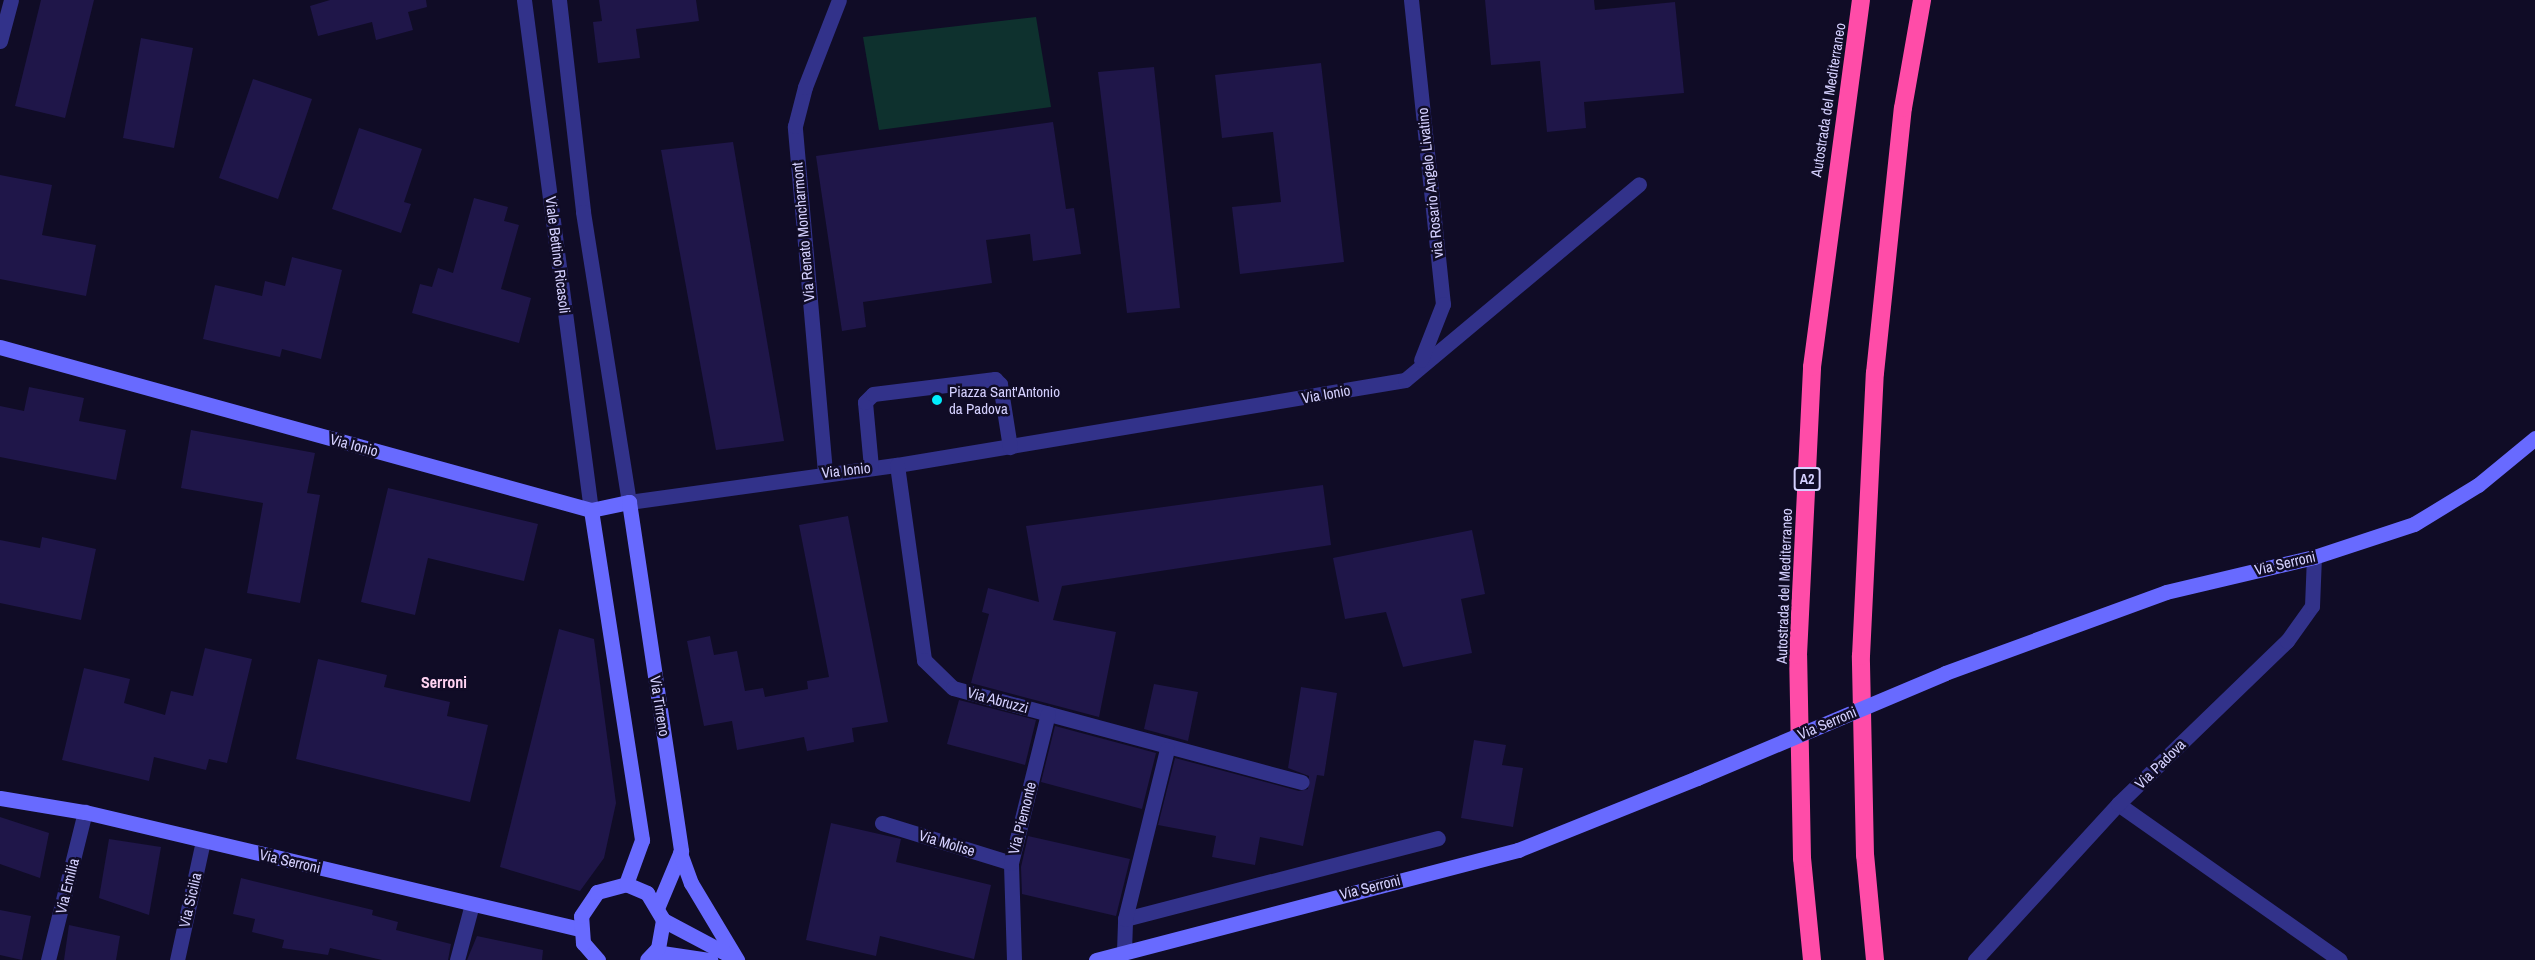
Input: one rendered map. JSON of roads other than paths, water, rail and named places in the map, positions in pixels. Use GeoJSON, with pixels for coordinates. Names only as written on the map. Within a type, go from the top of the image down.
{"type":"FeatureCollection","features":[{"type":"Feature","properties":{"kind":"highway","name":"Autostrada del Mediterraneo"},"geometry":{"type":"LineString","coordinates":[[1812,960],[1802,858],[1798,655],[1812,368],[1862,0]]}},
{"type":"Feature","properties":{"kind":"highway"},"geometry":{"type":"LineString","coordinates":[[1875,960],[1865,855],[1861,656],[1874,384],[1903,108],[1922,0]]}},
{"type":"Feature","properties":{"kind":"street"},"geometry":{"type":"LineString","coordinates":[[0,40],[11,0]]}},
{"type":"Feature","properties":{"kind":"street","name":"Viale Bettino Ricasoli"},"geometry":{"type":"LineString","coordinates":[[524,0],[591,510]]}},
{"type":"Feature","properties":{"kind":"street","name":"Viale Bettino Ricasoli"},"geometry":{"type":"LineString","coordinates":[[559,0],[584,212],[629,502]]}},
{"type":"Feature","properties":{"kind":"street","name":"Via Renato Moncharmont"},"geometry":{"type":"LineString","coordinates":[[825,472],[795,126],[805,87],[839,0]]}},
{"type":"Feature","properties":{"kind":"street","name":"via Rosario Angelo Livatino"},"geometry":{"type":"LineString","coordinates":[[1411,0],[1443,304],[1420,363]]}},
{"type":"Feature","properties":{"kind":"street","name":"Via Ionio"},"geometry":{"type":"LineString","coordinates":[[0,347],[591,510],[629,502],[825,472],[897,465],[1010,447],[1405,380],[1420,363],[1639,184]]}},
{"type":"Feature","properties":{"kind":"street"},"geometry":{"type":"LineString","coordinates":[[871,467],[865,402],[873,394],[995,379],[1000,384],[1010,447]]}},
{"type":"Feature","properties":{"kind":"street","name":"Via Serroni"},"geometry":{"type":"LineString","coordinates":[[1096,960],[1518,850],[1697,778],[1945,673],[2166,592],[2314,557],[2414,524],[2478,485],[2535,438]]}},
{"type":"Feature","properties":{"kind":"street","name":"Via Abruzzi"},"geometry":{"type":"LineString","coordinates":[[897,465],[924,660],[953,688],[1048,713],[1167,749],[1302,782]]}},
{"type":"Feature","properties":{"kind":"street","name":"Via Tirreno"},"geometry":{"type":"LineString","coordinates":[[629,502],[681,853],[691,883],[736,960]]}},
{"type":"Feature","properties":{"kind":"street"},"geometry":{"type":"LineString","coordinates":[[591,510],[642,840],[626,884]]}},
{"type":"Feature","properties":{"kind":"street","name":"Via Padova"},"geometry":{"type":"LineString","coordinates":[[1975,960],[2118,804],[2287,641],[2312,606],[2314,557]]}},
{"type":"Feature","properties":{"kind":"street","name":"Via Piemonte"},"geometry":{"type":"LineString","coordinates":[[1014,960],[1011,864],[1048,713]]}},
{"type":"Feature","properties":{"kind":"street"},"geometry":{"type":"LineString","coordinates":[[1124,951],[1125,919],[1167,749]]}},
{"type":"Feature","properties":{"kind":"street","name":"Via Serroni"},"geometry":{"type":"LineString","coordinates":[[0,798],[85,812],[580,929]]}},
{"type":"Feature","properties":{"kind":"street"},"geometry":{"type":"LineString","coordinates":[[2118,804],[2340,960]]}},
{"type":"Feature","properties":{"kind":"street","name":"Via Emilia"},"geometry":{"type":"LineString","coordinates":[[48,960],[85,812]]}},
{"type":"Feature","properties":{"kind":"street","name":"Via Molise"},"geometry":{"type":"LineString","coordinates":[[882,823],[1011,864]]}},
{"type":"Feature","properties":{"kind":"street"},"geometry":{"type":"LineString","coordinates":[[1125,919],[1438,838]]}},
{"type":"Feature","properties":{"kind":"street","name":"Via Sicilia"},"geometry":{"type":"LineString","coordinates":[[177,960],[204,841]]}},
{"type":"Feature","properties":{"kind":"street"},"geometry":{"type":"LineString","coordinates":[[681,853],[661,913],[651,956],[710,960]]}},
{"type":"Feature","properties":{"kind":"street"},"geometry":{"type":"LineString","coordinates":[[591,957],[580,929],[586,903],[597,892],[626,884],[647,893],[661,913],[721,947],[736,960]]}},
{"type":"Feature","properties":{"kind":"street"},"geometry":{"type":"LineString","coordinates":[[457,960],[472,904]]}},
{"type":"Feature","properties":{"kind":"place","name":"Piazza Sant'Antonio da Padova"},"geometry":{"type":"Point","coordinates":[937,400]}},
{"type":"Feature","properties":{"kind":"district","name":"Serroni"},"geometry":{"type":"Point","coordinates":[444,682]}}]}
